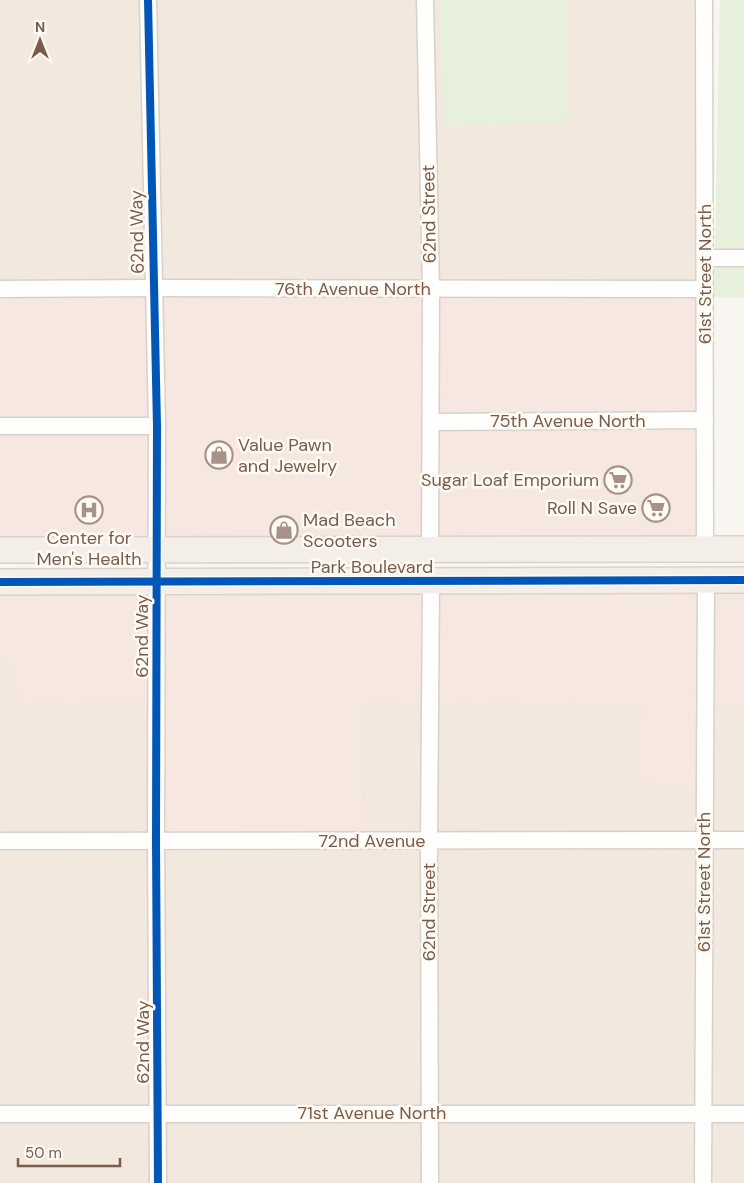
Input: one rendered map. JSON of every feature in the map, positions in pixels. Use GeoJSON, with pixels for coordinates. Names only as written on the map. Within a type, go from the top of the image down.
{"type":"FeatureCollection","features":[{"type":"Feature","properties":{"kind":"main road"},"geometry":{"type":"LineString","coordinates":[[348,582],[376,565],[412,564],[430,549]]}},
{"type":"Feature","properties":{"kind":"main road"},"geometry":{"type":"LineString","coordinates":[[431,582],[451,566],[487,564],[521,549]]}},
{"type":"Feature","properties":{"kind":"main road"},"geometry":{"type":"LineString","coordinates":[[606,581],[623,570],[650,563],[682,561],[705,549]]}},
{"type":"Feature","properties":{"kind":"main road","name":"Park Boulevard"},"geometry":{"type":"LineString","coordinates":[[0,550],[744,549]]}},
{"type":"Feature","properties":{"kind":"main road"},"geometry":{"type":"LineString","coordinates":[[706,580],[711,572],[724,564],[744,563]]}},
{"type":"Feature","properties":{"kind":"main road","name":"Park Boulevard"},"geometry":{"type":"LineString","coordinates":[[0,582],[744,580]]}},
{"type":"Feature","properties":{"kind":"street","name":"62nd Way"},"geometry":{"type":"LineString","coordinates":[[148,0],[157,426],[156,840],[158,1183]]}},
{"type":"Feature","properties":{"kind":"street","name":"62nd Street"},"geometry":{"type":"LineString","coordinates":[[424,0],[431,289],[430,549]]}},
{"type":"Feature","properties":{"kind":"street","name":"61st Street North"},"geometry":{"type":"LineString","coordinates":[[704,0],[705,549]]}},
{"type":"Feature","properties":{"kind":"street"},"geometry":{"type":"LineString","coordinates":[[705,258],[744,258]]}},
{"type":"Feature","properties":{"kind":"street","name":"76th Avenue North"},"geometry":{"type":"LineString","coordinates":[[0,290],[154,288],[705,289]]}},
{"type":"Feature","properties":{"kind":"street","name":"75th Avenue North"},"geometry":{"type":"LineString","coordinates":[[431,422],[705,420]]}},
{"type":"Feature","properties":{"kind":"street"},"geometry":{"type":"LineString","coordinates":[[0,426],[157,426]]}},
{"type":"Feature","properties":{"kind":"street","name":"61st Street North"},"geometry":{"type":"LineString","coordinates":[[703,1183],[706,580]]}},
{"type":"Feature","properties":{"kind":"street","name":"62nd Street"},"geometry":{"type":"LineString","coordinates":[[430,1183],[429,840],[431,582]]}},
{"type":"Feature","properties":{"kind":"street","name":"72nd Avenue"},"geometry":{"type":"LineString","coordinates":[[0,841],[744,840]]}},
{"type":"Feature","properties":{"kind":"street","name":"71st Avenue North"},"geometry":{"type":"LineString","coordinates":[[0,1114],[744,1114]]}},
{"type":"Feature","properties":{"kind":"shaded area"},"geometry":{"type":"Polygon","coordinates":[[[0,0],[141,0],[146,280],[0,282],[0,0]]]}},
{"type":"Feature","properties":{"kind":"shaded area"},"geometry":{"type":"Polygon","coordinates":[[[155,0],[417,0],[423,281],[161,280],[155,0]]]}},
{"type":"Feature","properties":{"kind":"shaded area"},"geometry":{"type":"Polygon","coordinates":[[[432,0],[439,0],[444,125],[566,123],[567,0],[697,0],[698,281],[437,281],[432,0]]]}},
{"type":"Feature","properties":{"kind":"shaded area"},"geometry":{"type":"Polygon","coordinates":[[[147,296],[150,418],[0,418],[0,298],[147,296]]]}},
{"type":"Feature","properties":{"kind":"shaded area"},"geometry":{"type":"Polygon","coordinates":[[[161,296],[424,297],[423,538],[164,538],[161,296]]]}},
{"type":"Feature","properties":{"kind":"shaded area"},"geometry":{"type":"Polygon","coordinates":[[[438,297],[698,297],[698,412],[438,414],[438,297]]]}},
{"type":"Feature","properties":{"kind":"shaded area"},"geometry":{"type":"Polygon","coordinates":[[[698,428],[698,539],[437,538],[438,430],[698,428]]]}},
{"type":"Feature","properties":{"kind":"shaded area"},"geometry":{"type":"Polygon","coordinates":[[[0,434],[150,434],[150,538],[0,538],[0,434]]]}},
{"type":"Feature","properties":{"kind":"shaded area"},"geometry":{"type":"Polygon","coordinates":[[[699,588],[698,790],[636,779],[643,705],[437,700],[438,590],[699,588]]]}},
{"type":"Feature","properties":{"kind":"shaded area"},"geometry":{"type":"Polygon","coordinates":[[[713,588],[744,588],[744,709],[715,709],[712,732],[713,588]]]}},
{"type":"Feature","properties":{"kind":"shaded area"},"geometry":{"type":"Polygon","coordinates":[[[0,590],[150,590],[150,699],[21,701],[11,662],[0,661],[0,590]]]}},
{"type":"Feature","properties":{"kind":"shaded area"},"geometry":{"type":"Polygon","coordinates":[[[164,590],[424,590],[423,700],[357,701],[362,833],[166,833],[164,777],[164,590]]]}},
{"type":"Feature","properties":{"kind":"shaded area"},"geometry":{"type":"Polygon","coordinates":[[[0,661],[11,662],[21,701],[150,699],[149,833],[0,833],[0,661]]]}},
{"type":"Feature","properties":{"kind":"shaded area"},"geometry":{"type":"Polygon","coordinates":[[[423,700],[422,833],[362,833],[357,701],[423,700]]]}},
{"type":"Feature","properties":{"kind":"shaded area"},"geometry":{"type":"Polygon","coordinates":[[[437,700],[644,705],[698,790],[697,833],[436,833],[437,700]]]}},
{"type":"Feature","properties":{"kind":"shaded area"},"geometry":{"type":"Polygon","coordinates":[[[715,709],[744,709],[744,832],[711,832],[712,732],[715,709]]]}},
{"type":"Feature","properties":{"kind":"shaded area"},"geometry":{"type":"Polygon","coordinates":[[[149,848],[151,1105],[0,1106],[0,849],[149,848]]]}},
{"type":"Feature","properties":{"kind":"shaded area"},"geometry":{"type":"Polygon","coordinates":[[[163,848],[422,848],[423,1105],[165,1105],[163,848]]]}},
{"type":"Feature","properties":{"kind":"shaded area"},"geometry":{"type":"Polygon","coordinates":[[[436,848],[697,848],[696,1106],[437,1105],[436,848]]]}},
{"type":"Feature","properties":{"kind":"shaded area"},"geometry":{"type":"Polygon","coordinates":[[[711,848],[744,848],[744,1106],[710,1106],[711,848]]]}},
{"type":"Feature","properties":{"kind":"shaded area"},"geometry":{"type":"Polygon","coordinates":[[[151,1121],[151,1183],[0,1183],[0,1122],[151,1121]]]}},
{"type":"Feature","properties":{"kind":"shaded area"},"geometry":{"type":"Polygon","coordinates":[[[165,1121],[423,1121],[423,1183],[165,1183],[165,1121]]]}},
{"type":"Feature","properties":{"kind":"shaded area"},"geometry":{"type":"Polygon","coordinates":[[[437,1121],[696,1122],[696,1183],[437,1183],[437,1121]]]}},
{"type":"Feature","properties":{"kind":"shaded area"},"geometry":{"type":"Polygon","coordinates":[[[710,1122],[744,1122],[744,1183],[710,1183],[710,1122]]]}},
{"type":"Feature","properties":{"kind":"green space"},"geometry":{"type":"Polygon","coordinates":[[[439,0],[567,0],[566,123],[443,125],[439,0]]]}},
{"type":"Feature","properties":{"kind":"green space"},"geometry":{"type":"Polygon","coordinates":[[[720,0],[744,0],[744,250],[715,250],[720,0]]]}},
{"type":"Feature","properties":{"kind":"green space"},"geometry":{"type":"Polygon","coordinates":[[[714,266],[744,266],[744,298],[714,297],[714,266]]]}},
{"type":"Feature","properties":{"kind":"cycle path"},"geometry":{"type":"LineString","coordinates":[[148,0],[157,426],[156,841],[158,1183]]}},
{"type":"Feature","properties":{"kind":"cycle path"},"geometry":{"type":"LineString","coordinates":[[0,582],[744,580]]}},
{"type":"Feature","properties":{"kind":"place","name":"Value Pawn and Jewelry"},"geometry":{"type":"Point","coordinates":[219,455]}},
{"type":"Feature","properties":{"kind":"place","name":"Sugar Loaf Emporium"},"geometry":{"type":"Point","coordinates":[618,480]}},
{"type":"Feature","properties":{"kind":"place","name":"Roll N Save"},"geometry":{"type":"Point","coordinates":[656,508]}},
{"type":"Feature","properties":{"kind":"place","name":"Center for Men's Health"},"geometry":{"type":"Point","coordinates":[89,510]}},
{"type":"Feature","properties":{"kind":"place","name":"Mad Beach Scooters"},"geometry":{"type":"Point","coordinates":[284,530]}}]}
